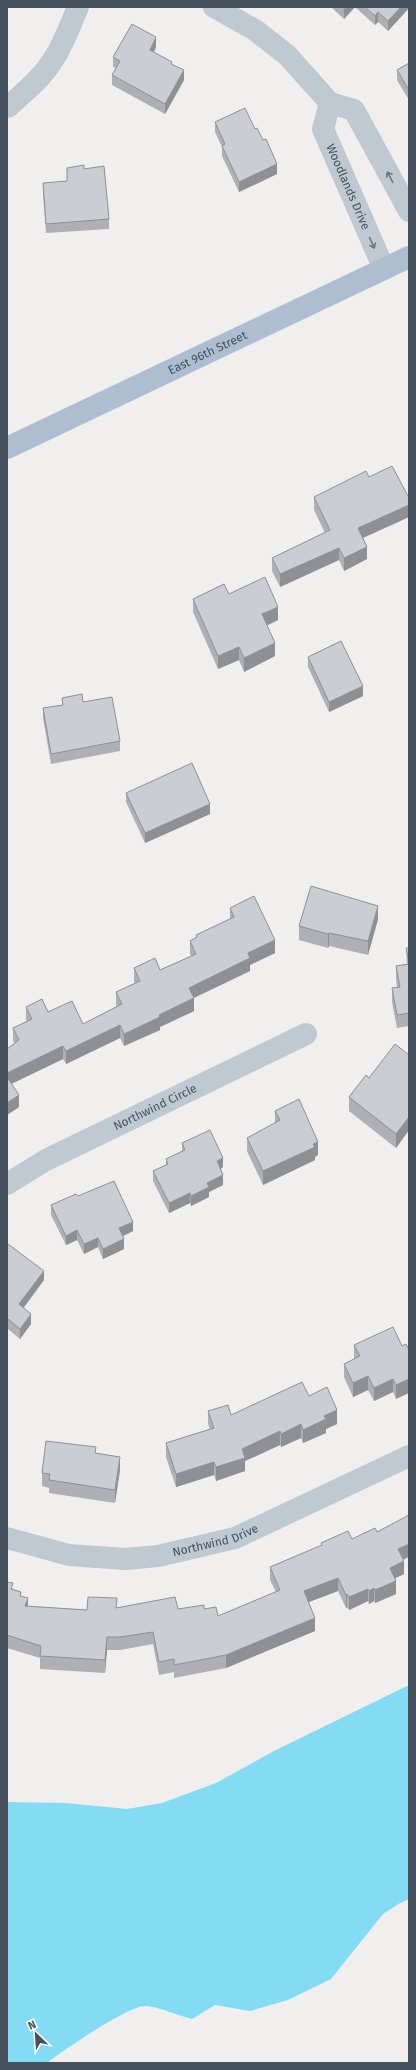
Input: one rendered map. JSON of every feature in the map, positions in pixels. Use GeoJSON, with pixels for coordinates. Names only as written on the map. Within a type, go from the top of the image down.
{"type":"FeatureCollection","features":[{"type":"Feature","properties":{"kind":"main road","name":"East 96th Street"},"geometry":{"type":"LineString","coordinates":[[7,448],[409,257]]}},
{"type":"Feature","properties":{"kind":"street"},"geometry":{"type":"LineString","coordinates":[[8,107],[34,84],[51,64],[61,47],[78,7]]}},
{"type":"Feature","properties":{"kind":"street"},"geometry":{"type":"LineString","coordinates":[[214,7],[255,30],[287,55],[330,103],[354,110],[409,211]]}},
{"type":"Feature","properties":{"kind":"street","name":"Woodlands Drive"},"geometry":{"type":"LineString","coordinates":[[330,103],[322,129],[384,269]]}},
{"type":"Feature","properties":{"kind":"street","name":"Northwind Circle"},"geometry":{"type":"LineString","coordinates":[[7,1184],[46,1160],[306,1034]]}},
{"type":"Feature","properties":{"kind":"street","name":"Northwind Drive"},"geometry":{"type":"LineString","coordinates":[[7,1538],[69,1555],[125,1559],[158,1556],[235,1538],[409,1456]]}},
{"type":"Feature","properties":{"kind":"water"},"geometry":{"type":"Polygon","coordinates":[[[409,1685],[409,1899],[383,1914],[331,1979],[288,2000],[250,2011],[215,2005],[192,2019],[150,2006],[137,2008],[95,2030],[47,2063],[7,2063],[7,1802],[66,1803],[127,1809],[162,1803],[216,1783],[276,1750],[409,1685]]]}},
{"type":"Feature","properties":{"kind":"building"},"geometry":{"type":"Polygon","coordinates":[[[365,7],[401,7],[388,21],[378,12],[375,16],[365,7]]]}},
{"type":"Feature","properties":{"kind":"building"},"geometry":{"type":"Polygon","coordinates":[[[132,24],[156,37],[150,50],[172,62],[171,64],[184,70],[165,104],[112,75],[120,61],[113,57],[132,24]]]}},
{"type":"Feature","properties":{"kind":"building"},"geometry":{"type":"Polygon","coordinates":[[[409,63],[409,90],[397,70],[409,63]]]}},
{"type":"Feature","properties":{"kind":"building"},"geometry":{"type":"Polygon","coordinates":[[[245,108],[255,129],[257,128],[263,140],[266,139],[277,164],[239,182],[222,146],[225,144],[215,122],[245,108]]]}},
{"type":"Feature","properties":{"kind":"building"},"geometry":{"type":"Polygon","coordinates":[[[84,165],[84,169],[104,166],[109,219],[46,224],[43,183],[67,181],[67,168],[84,165]]]}},
{"type":"Feature","properties":{"kind":"building"},"geometry":{"type":"Polygon","coordinates":[[[392,466],[409,498],[409,505],[358,528],[367,547],[344,558],[339,548],[280,574],[272,558],[330,530],[314,497],[366,471],[369,477],[392,466]]]}},
{"type":"Feature","properties":{"kind":"building"},"geometry":{"type":"Polygon","coordinates":[[[265,577],[278,607],[262,614],[275,643],[244,658],[239,647],[218,656],[193,599],[224,584],[229,594],[265,577]]]}},
{"type":"Feature","properties":{"kind":"building"},"geometry":{"type":"Polygon","coordinates":[[[341,641],[363,686],[329,702],[308,657],[341,641]]]}},
{"type":"Feature","properties":{"kind":"building"},"geometry":{"type":"Polygon","coordinates":[[[82,694],[83,702],[112,697],[120,741],[51,754],[43,708],[63,705],[62,698],[82,694]]]}},
{"type":"Feature","properties":{"kind":"building"},"geometry":{"type":"Polygon","coordinates":[[[192,763],[210,804],[145,833],[126,793],[192,763]]]}},
{"type":"Feature","properties":{"kind":"building"},"geometry":{"type":"Polygon","coordinates":[[[311,886],[378,906],[368,941],[328,934],[299,926],[311,886]]]}},
{"type":"Feature","properties":{"kind":"building"},"geometry":{"type":"Polygon","coordinates":[[[254,896],[275,940],[248,953],[250,958],[189,988],[194,998],[159,1015],[160,1017],[124,1034],[120,1025],[66,1051],[63,1046],[7,1073],[7,1049],[19,1040],[13,1028],[32,1019],[26,1007],[42,999],[48,1012],[72,1001],[83,1024],[122,1004],[116,992],[140,981],[134,968],[155,958],[160,970],[196,954],[190,941],[197,937],[196,935],[234,917],[230,908],[254,896]]]}},
{"type":"Feature","properties":{"kind":"building"},"geometry":{"type":"Polygon","coordinates":[[[406,948],[409,948],[409,962],[406,948]]]}},
{"type":"Feature","properties":{"kind":"building"},"geometry":{"type":"Polygon","coordinates":[[[409,964],[409,1013],[397,1015],[392,988],[400,987],[396,966],[409,964]]]}},
{"type":"Feature","properties":{"kind":"building"},"geometry":{"type":"Polygon","coordinates":[[[395,1044],[409,1055],[409,1117],[396,1134],[349,1097],[366,1075],[369,1078],[395,1044]]]}},
{"type":"Feature","properties":{"kind":"building"},"geometry":{"type":"Polygon","coordinates":[[[7,1077],[19,1095],[7,1103],[7,1077]]]}},
{"type":"Feature","properties":{"kind":"building"},"geometry":{"type":"Polygon","coordinates":[[[299,1099],[318,1142],[313,1144],[315,1147],[263,1171],[247,1138],[280,1120],[275,1111],[299,1099]]]}},
{"type":"Feature","properties":{"kind":"building"},"geometry":{"type":"Polygon","coordinates":[[[210,1130],[223,1158],[217,1161],[223,1175],[207,1183],[209,1187],[191,1196],[190,1193],[169,1203],[153,1171],[168,1164],[166,1159],[185,1150],[182,1143],[210,1130]]]}},
{"type":"Feature","properties":{"kind":"building"},"geometry":{"type":"Polygon","coordinates":[[[114,1181],[133,1222],[119,1228],[124,1239],[103,1249],[98,1238],[84,1244],[77,1230],[66,1236],[51,1205],[76,1194],[78,1196],[114,1181]]]}},
{"type":"Feature","properties":{"kind":"building"},"geometry":{"type":"Polygon","coordinates":[[[8,1244],[44,1271],[19,1304],[31,1314],[20,1329],[8,1319],[7,1320],[8,1244]]]}},
{"type":"Feature","properties":{"kind":"building"},"geometry":{"type":"Polygon","coordinates":[[[393,1327],[402,1346],[406,1344],[409,1350],[409,1379],[396,1385],[393,1379],[374,1388],[368,1376],[353,1383],[344,1364],[360,1356],[354,1345],[393,1327]]]}},
{"type":"Feature","properties":{"kind":"building"},"geometry":{"type":"Polygon","coordinates":[[[302,1382],[309,1396],[327,1387],[337,1410],[324,1416],[326,1419],[303,1430],[301,1424],[281,1434],[280,1431],[242,1449],[245,1458],[216,1467],[214,1462],[176,1474],[166,1443],[214,1428],[208,1411],[228,1405],[231,1415],[302,1382]]]}},
{"type":"Feature","properties":{"kind":"building"},"geometry":{"type":"Polygon","coordinates":[[[46,1441],[96,1447],[95,1453],[120,1457],[115,1490],[49,1480],[50,1474],[42,1473],[46,1441]]]}},
{"type":"Feature","properties":{"kind":"building"},"geometry":{"type":"Polygon","coordinates":[[[409,1515],[409,1544],[398,1549],[404,1561],[390,1568],[396,1581],[375,1590],[374,1588],[369,1591],[368,1589],[349,1597],[347,1594],[346,1595],[338,1578],[304,1591],[315,1618],[226,1655],[174,1665],[174,1659],[159,1662],[153,1632],[120,1637],[107,1637],[105,1660],[40,1656],[41,1646],[7,1635],[7,1582],[13,1583],[11,1589],[21,1592],[20,1596],[28,1598],[25,1606],[87,1610],[88,1597],[117,1598],[116,1608],[175,1597],[178,1609],[204,1605],[204,1609],[216,1607],[218,1616],[280,1590],[270,1567],[322,1545],[321,1543],[348,1531],[352,1539],[375,1528],[377,1532],[409,1515]]]}}]}
